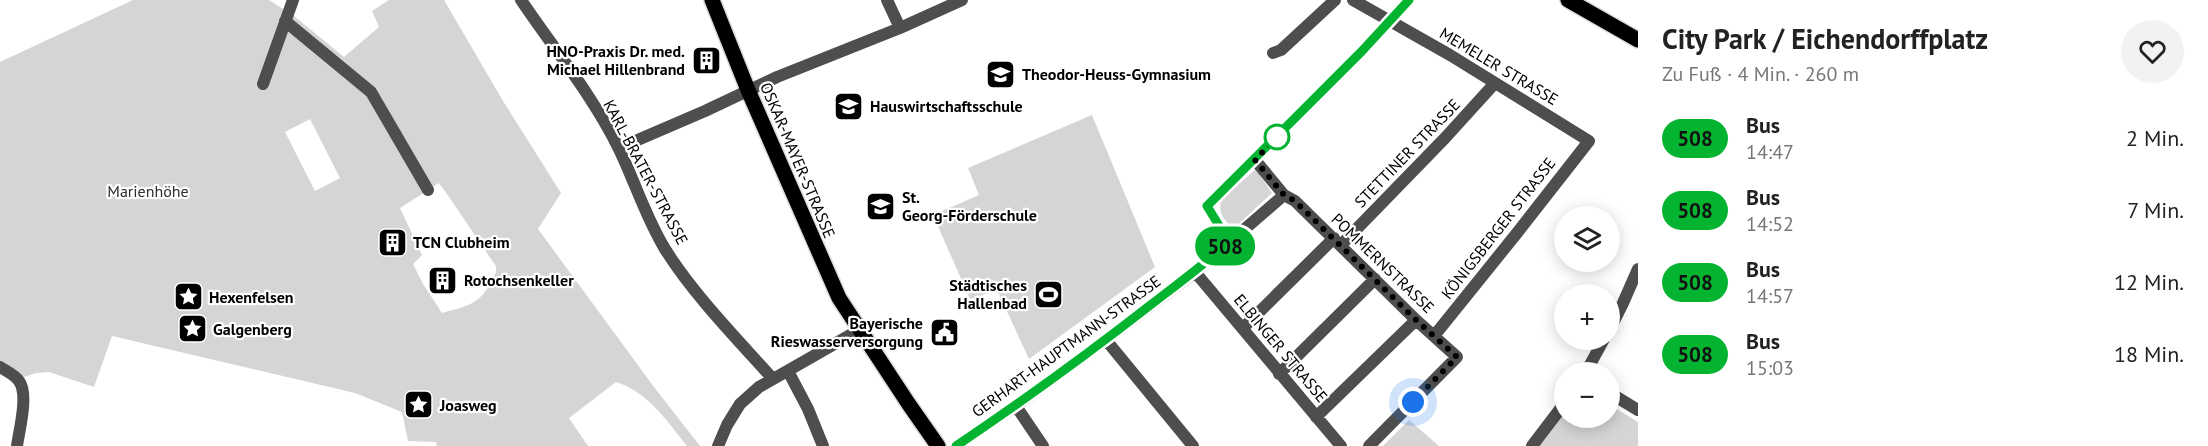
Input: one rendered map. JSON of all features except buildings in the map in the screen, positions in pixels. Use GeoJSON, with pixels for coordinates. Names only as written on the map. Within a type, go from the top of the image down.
{"type":"FeatureCollection","features":[{"type":"Feature","properties":{"kind":"main road","name":"OSKAR-MAYER-STRASSE"},"geometry":{"type":"LineString","coordinates":[[712,0],[748,90],[839,298],[938,446]]}},
{"type":"Feature","properties":{"kind":"main road"},"geometry":{"type":"LineString","coordinates":[[1568,0],[1638,40]]}},
{"type":"Feature","properties":{"kind":"street"},"geometry":{"type":"LineString","coordinates":[[263,84],[293,0]]}},
{"type":"Feature","properties":{"kind":"street","name":"KARL-BRATER-STRASSE"},"geometry":{"type":"LineString","coordinates":[[521,0],[596,110],[619,148],[647,215],[666,251],[701,297],[773,379]]}},
{"type":"Feature","properties":{"kind":"street"},"geometry":{"type":"LineString","coordinates":[[887,0],[900,28]]}},
{"type":"Feature","properties":{"kind":"street"},"geometry":{"type":"LineString","coordinates":[[619,148],[748,90],[962,0]]}},
{"type":"Feature","properties":{"kind":"street"},"geometry":{"type":"LineString","coordinates":[[1273,52],[1281,50],[1335,0]]}},
{"type":"Feature","properties":{"kind":"street","name":"MEMELER STRASSE"},"geometry":{"type":"LineString","coordinates":[[1353,0],[1495,83],[1588,141]]}},
{"type":"Feature","properties":{"kind":"street"},"geometry":{"type":"LineString","coordinates":[[1229,242],[1207,206],[1391,21],[1408,0]]}},
{"type":"Feature","properties":{"kind":"street"},"geometry":{"type":"LineString","coordinates":[[285,21],[370,92],[428,190]]}},
{"type":"Feature","properties":{"kind":"street","name":"STETTINER STRASSE"},"geometry":{"type":"LineString","coordinates":[[1244,328],[1338,242],[1445,138],[1495,83]]}},
{"type":"Feature","properties":{"kind":"street","name":"KÖNIGSBERGER STRASSE"},"geometry":{"type":"LineString","coordinates":[[1434,336],[1588,141]]}},
{"type":"Feature","properties":{"kind":"street","name":"POMMERNSTRASSE"},"geometry":{"type":"LineString","coordinates":[[1257,157],[1284,195],[1295,201],[1457,357],[1369,446]]}},
{"type":"Feature","properties":{"kind":"street","name":"GERHART-HAUPTMANN-STRASSE"},"geometry":{"type":"LineString","coordinates":[[956,446],[1016,406],[1195,272],[1284,195]]}},
{"type":"Feature","properties":{"kind":"street"},"geometry":{"type":"LineString","coordinates":[[1620,309],[1638,269]]}},
{"type":"Feature","properties":{"kind":"street","name":"ELBINGER STRASSE"},"geometry":{"type":"LineString","coordinates":[[1195,272],[1341,446]]}},
{"type":"Feature","properties":{"kind":"street"},"geometry":{"type":"LineString","coordinates":[[1279,374],[1375,279]]}},
{"type":"Feature","properties":{"kind":"street"},"geometry":{"type":"LineString","coordinates":[[1316,417],[1416,320]]}},
{"type":"Feature","properties":{"kind":"street"},"geometry":{"type":"LineString","coordinates":[[718,445],[740,404],[759,387],[859,330]]}},
{"type":"Feature","properties":{"kind":"street"},"geometry":{"type":"LineString","coordinates":[[1106,340],[1193,446]]}},
{"type":"Feature","properties":{"kind":"street"},"geometry":{"type":"LineString","coordinates":[[0,367],[14,376],[22,387],[23,400],[16,446]]}},
{"type":"Feature","properties":{"kind":"street"},"geometry":{"type":"LineString","coordinates":[[788,370],[808,409],[823,446]]}},
{"type":"Feature","properties":{"kind":"street"},"geometry":{"type":"LineString","coordinates":[[1620,399],[1638,410]]}},
{"type":"Feature","properties":{"kind":"street"},"geometry":{"type":"LineString","coordinates":[[1016,406],[1043,446]]}},
{"type":"Feature","properties":{"kind":"street"},"geometry":{"type":"LineString","coordinates":[[1532,446],[1554,417]]}},
{"type":"Feature","properties":{"kind":"green space","name":"Marienhöhe"},"geometry":{"type":"Polygon","coordinates":[[[133,0],[269,0],[294,16],[344,57],[379,27],[372,11],[389,0],[444,0],[503,101],[561,193],[538,229],[700,446],[687,446],[647,400],[616,382],[569,418],[588,446],[437,446],[436,442],[408,441],[402,412],[355,393],[112,336],[94,387],[49,372],[24,377],[0,363],[0,62],[133,0]],[[310,119],[285,132],[315,191],[340,178],[310,119]],[[439,183],[400,208],[422,255],[413,264],[442,313],[466,306],[483,295],[495,275],[496,266],[439,183]]]}},
{"type":"Feature","properties":{"kind":"green space"},"geometry":{"type":"Polygon","coordinates":[[[1092,115],[1155,267],[1029,359],[997,290],[970,299],[933,215],[979,195],[968,168],[1092,115]]]}},
{"type":"Feature","properties":{"kind":"green space"},"geometry":{"type":"Polygon","coordinates":[[[1256,169],[1272,193],[1234,228],[1223,216],[1220,209],[1221,200],[1256,169]]]}},
{"type":"Feature","properties":{"kind":"green space"},"geometry":{"type":"Polygon","coordinates":[[[1620,411],[1638,422],[1638,446],[1531,446],[1554,417],[1554,428],[1620,428],[1620,411]]]}},
{"type":"Feature","properties":{"kind":"green space"},"geometry":{"type":"Polygon","coordinates":[[[1409,420],[1439,446],[1383,446],[1409,420]]]}},
{"type":"Feature","properties":{"kind":"bus line","name":"508"},"geometry":{"type":"LineString","coordinates":[[956,446],[1016,406],[1106,340],[1195,272],[1229,242],[1207,206],[1251,165],[1409,0]]}},
{"type":"Feature","properties":{"kind":"place","name":"HNO-Praxis Dr. med. Michael Hillenbrand"},"geometry":{"type":"Point","coordinates":[706,60]}},
{"type":"Feature","properties":{"kind":"place","name":"Theodor-Heuss-Gymnasium"},"geometry":{"type":"Point","coordinates":[1001,74]}},
{"type":"Feature","properties":{"kind":"place","name":"Hauswirtschaftsschule"},"geometry":{"type":"Point","coordinates":[849,106]}},
{"type":"Feature","properties":{"kind":"place","name":"St. Georg-Förderschule"},"geometry":{"type":"Point","coordinates":[881,206]}},
{"type":"Feature","properties":{"kind":"place","name":"TCN Clubheim"},"geometry":{"type":"Point","coordinates":[392,242]}},
{"type":"Feature","properties":{"kind":"place","name":"Rotochsenkeller"},"geometry":{"type":"Point","coordinates":[443,280]}},
{"type":"Feature","properties":{"kind":"place","name":"Städtisches Hallenbad"},"geometry":{"type":"Point","coordinates":[1048,294]}},
{"type":"Feature","properties":{"kind":"place","name":"Hexenfelsen"},"geometry":{"type":"Point","coordinates":[188,297]}},
{"type":"Feature","properties":{"kind":"place","name":"Galgenberg"},"geometry":{"type":"Point","coordinates":[192,329]}},
{"type":"Feature","properties":{"kind":"place","name":"Bayerische Rieswasserversorgung"},"geometry":{"type":"Point","coordinates":[944,332]}},
{"type":"Feature","properties":{"kind":"place","name":"Joasweg"},"geometry":{"type":"Point","coordinates":[419,405]}},
{"type":"Feature","properties":{"kind":"route"},"geometry":{"type":"LineString","coordinates":[[1277,137],[1255,160],[1284,195],[1295,201],[1457,357],[1413,402]]}}]}
